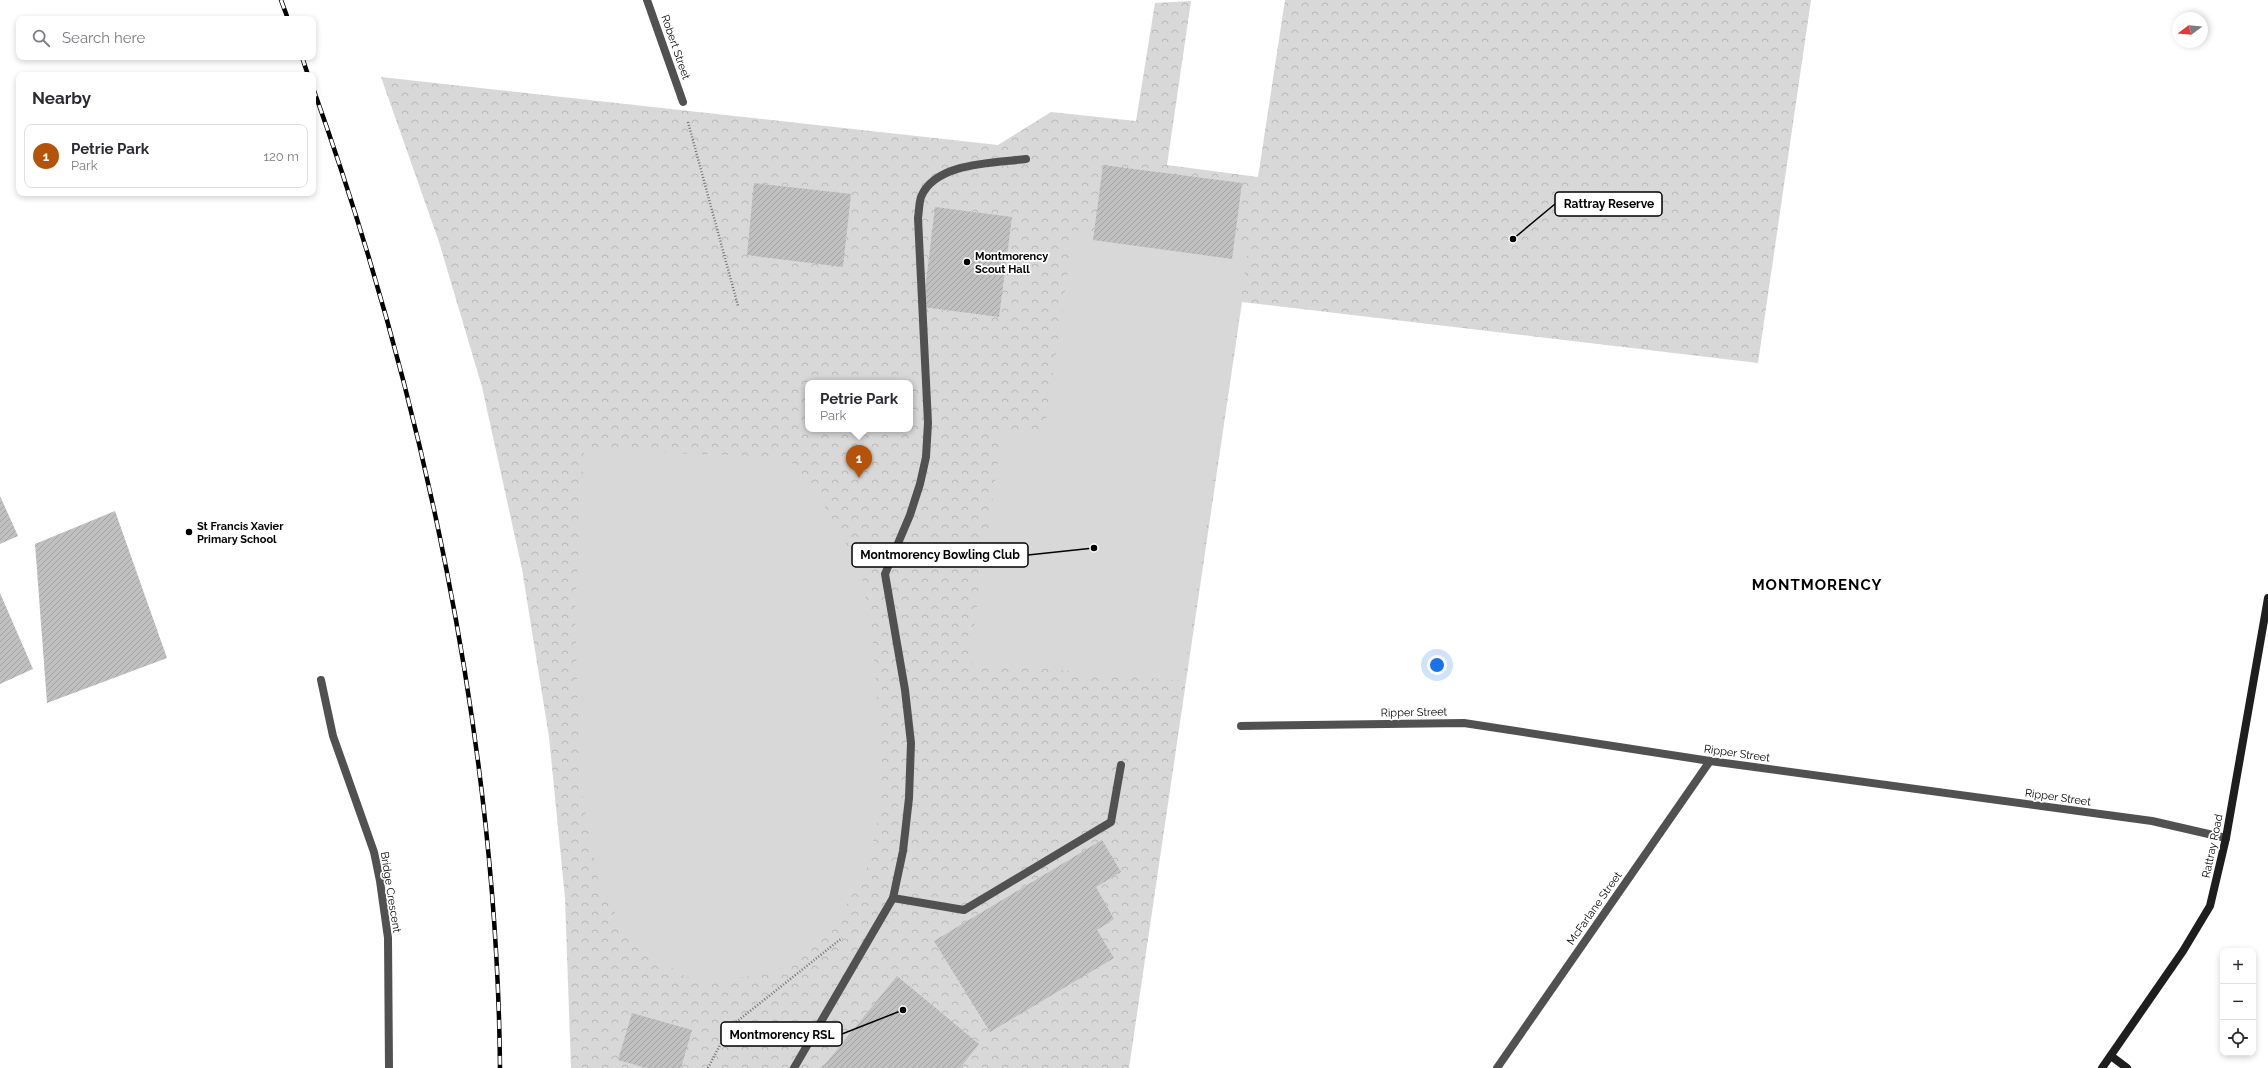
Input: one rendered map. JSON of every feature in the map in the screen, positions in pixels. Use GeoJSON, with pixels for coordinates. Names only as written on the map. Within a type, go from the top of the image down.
{"type":"FeatureCollection","features":[{"type":"Feature","properties":{"kind":"street","name":"Robert Street"},"geometry":{"type":"LineString","coordinates":[[647,0],[683,102]]}},
{"type":"Feature","properties":{"kind":"street"},"geometry":{"type":"LineString","coordinates":[[794,1068],[893,898],[903,851],[909,798],[911,742],[905,690],[885,574],[910,515],[920,484],[926,457],[928,423],[918,218],[921,197],[929,184],[943,174],[957,168],[1026,159]]}},
{"type":"Feature","properties":{"kind":"street","name":"Rattray Road"},"geometry":{"type":"LineString","coordinates":[[2102,1068],[2183,951],[2210,906],[2226,838],[2268,598]]}},
{"type":"Feature","properties":{"kind":"street","name":"Bridge Crescent"},"geometry":{"type":"LineString","coordinates":[[321,680],[333,736],[374,852],[380,881],[388,938],[389,1068]]}},
{"type":"Feature","properties":{"kind":"street","name":"Ripper Street"},"geometry":{"type":"LineString","coordinates":[[1241,726],[1464,723],[1710,761],[2152,821],[2226,838]]}},
{"type":"Feature","properties":{"kind":"street","name":"McFarlane Street"},"geometry":{"type":"LineString","coordinates":[[1497,1068],[1710,761]]}},
{"type":"Feature","properties":{"kind":"street"},"geometry":{"type":"LineString","coordinates":[[893,898],[964,910],[1111,822],[1121,765]]}},
{"type":"Feature","properties":{"kind":"street"},"geometry":{"type":"LineString","coordinates":[[2110,1056],[2127,1068]]}},
{"type":"Feature","properties":{"kind":"path"},"geometry":{"type":"LineString","coordinates":[[683,102],[738,306]]}},
{"type":"Feature","properties":{"kind":"path"},"geometry":{"type":"LineString","coordinates":[[708,1068],[720,1045],[735,1023],[844,937]]}},
{"type":"Feature","properties":{"kind":"green space"},"geometry":{"type":"Polygon","coordinates":[[[1285,0],[1811,0],[1758,363],[1242,302],[1129,1068],[571,1068],[565,898],[549,737],[522,569],[482,387],[439,242],[381,77],[998,145],[1051,112],[1136,121],[1155,3],[1191,1],[1167,165],[1258,177],[1285,0]]]}},
{"type":"Feature","properties":{"kind":"green space"},"geometry":{"type":"Polygon","coordinates":[[[1074,230],[1249,243],[1183,681],[969,662],[1002,434],[1044,434],[1074,230]]]}},
{"type":"Feature","properties":{"kind":"green space"},"geometry":{"type":"Polygon","coordinates":[[[584,450],[787,457],[812,486],[841,533],[862,577],[872,634],[882,756],[880,812],[866,872],[839,917],[807,951],[770,974],[725,979],[686,977],[652,955],[622,926],[599,884],[580,785],[575,613],[584,450]]]}},
{"type":"Feature","properties":{"kind":"building"},"geometry":{"type":"Polygon","coordinates":[[[1103,165],[1242,183],[1232,259],[1093,240],[1103,165]]]}},
{"type":"Feature","properties":{"kind":"building"},"geometry":{"type":"Polygon","coordinates":[[[754,183],[851,194],[843,267],[747,255],[754,183]]]}},
{"type":"Feature","properties":{"kind":"building","name":"Montmorency Scout Hall"},"geometry":{"type":"Polygon","coordinates":[[[935,207],[1012,217],[999,317],[923,307],[935,207]]]}},
{"type":"Feature","properties":{"kind":"building"},"geometry":{"type":"Polygon","coordinates":[[[0,496],[18,536],[0,544],[0,496]]]}},
{"type":"Feature","properties":{"kind":"building"},"geometry":{"type":"Polygon","coordinates":[[[115,511],[167,658],[47,703],[35,544],[115,511]]]}},
{"type":"Feature","properties":{"kind":"building"},"geometry":{"type":"Polygon","coordinates":[[[0,593],[33,669],[0,684],[0,593]]]}},
{"type":"Feature","properties":{"kind":"building"},"geometry":{"type":"Polygon","coordinates":[[[1102,840],[1121,872],[1096,887],[1114,919],[1097,930],[1114,958],[990,1032],[934,941],[1102,840]]]}},
{"type":"Feature","properties":{"kind":"building"},"geometry":{"type":"Polygon","coordinates":[[[897,976],[979,1044],[960,1068],[822,1068],[897,976]]]}},
{"type":"Feature","properties":{"kind":"building"},"geometry":{"type":"Polygon","coordinates":[[[632,1013],[692,1030],[681,1068],[646,1068],[618,1060],[632,1013]]]}},
{"type":"Feature","properties":{"kind":"railway"},"geometry":{"type":"LineString","coordinates":[[281,0],[287,16]]}},
{"type":"Feature","properties":{"kind":"railway"},"geometry":{"type":"LineString","coordinates":[[303,60],[307,72]]}},
{"type":"Feature","properties":{"kind":"railway"},"geometry":{"type":"LineString","coordinates":[[316,97],[352,205],[388,325],[420,447],[447,570],[469,695],[485,820],[496,945],[500,1068]]}},
{"type":"Feature","properties":{"kind":"place","name":"Rattray Reserve"},"geometry":{"type":"Point","coordinates":[1513,239]}},
{"type":"Feature","properties":{"kind":"place","name":"Montmorency Scout Hall"},"geometry":{"type":"Point","coordinates":[967,262]}},
{"type":"Feature","properties":{"kind":"place","name":"Petrie Park"},"geometry":{"type":"Point","coordinates":[859,478]}},
{"type":"Feature","properties":{"kind":"place","name":"St Francis Xavier Primary School"},"geometry":{"type":"Point","coordinates":[189,532]}},
{"type":"Feature","properties":{"kind":"place","name":"Montmorency Bowling Club"},"geometry":{"type":"Point","coordinates":[1094,548]}},
{"type":"Feature","properties":{"kind":"place","name":"Montmorency RSL"},"geometry":{"type":"Point","coordinates":[903,1010]}},
{"type":"Feature","properties":{"kind":"district","name":"MONTMORENCY"},"geometry":{"type":"Point","coordinates":[1817,585]}}]}
